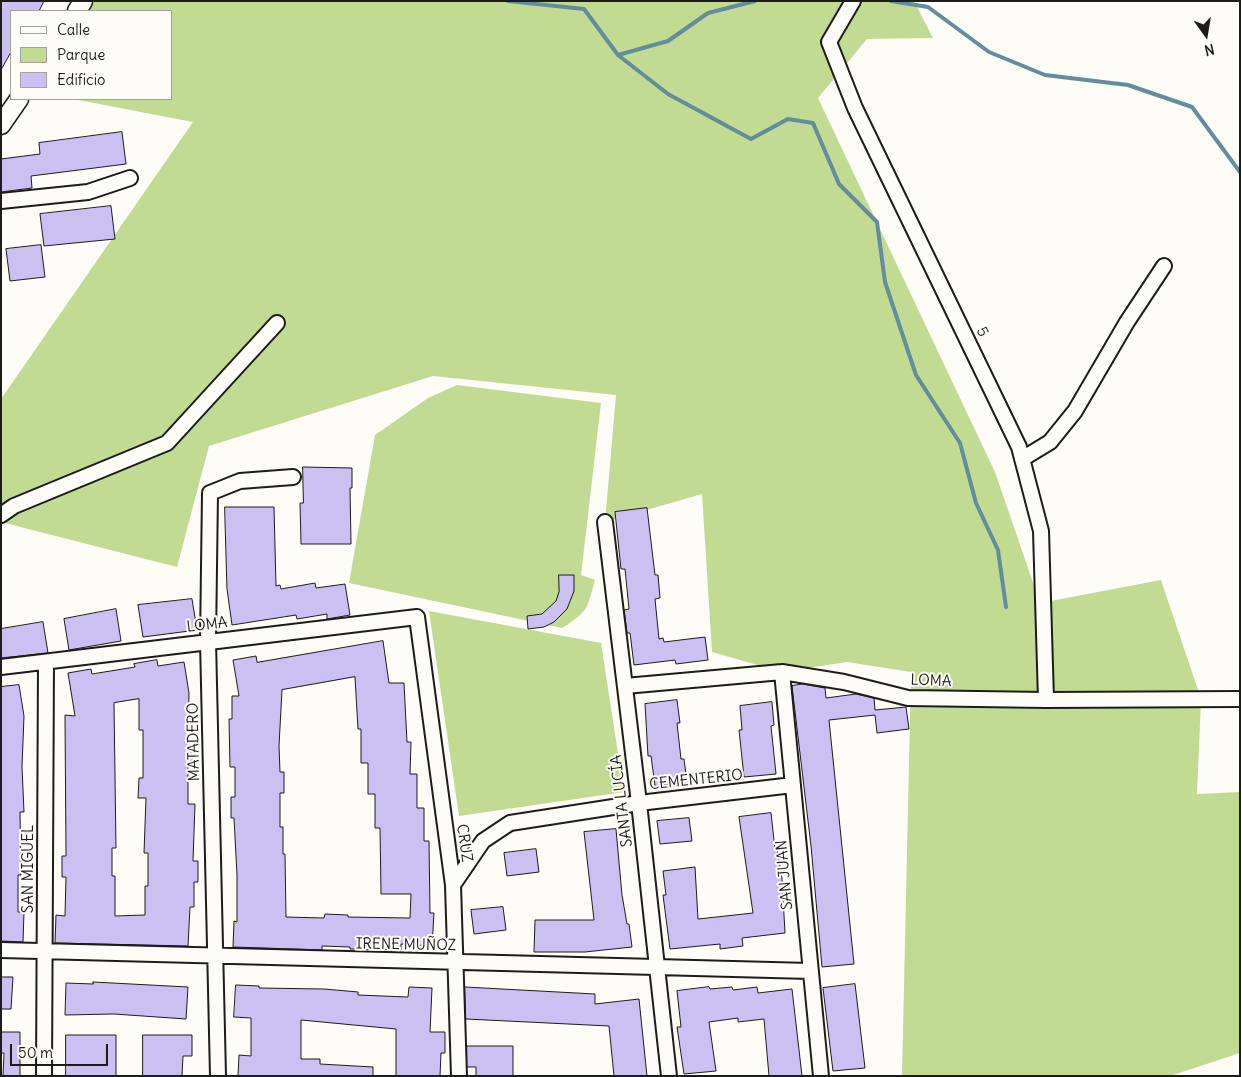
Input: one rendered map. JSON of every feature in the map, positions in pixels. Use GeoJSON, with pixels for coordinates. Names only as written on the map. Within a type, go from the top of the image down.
{"type":"FeatureCollection","features":[{"type":"Feature","properties":{"kind":"main road"},"geometry":{"type":"LineString","coordinates":[[1,125],[18,100]]}},
{"type":"Feature","properties":{"kind":"street","name":"5"},"geometry":{"type":"LineString","coordinates":[[853,1],[829,42],[855,108],[1019,447],[1041,531],[1046,700]]}},
{"type":"Feature","properties":{"kind":"street"},"geometry":{"type":"LineString","coordinates":[[1,201],[88,192],[130,178]]}},
{"type":"Feature","properties":{"kind":"street"},"geometry":{"type":"LineString","coordinates":[[1022,459],[1050,442],[1075,411],[1127,322],[1164,266]]}},
{"type":"Feature","properties":{"kind":"street"},"geometry":{"type":"LineString","coordinates":[[1,515],[14,506],[167,443],[277,323]]}},
{"type":"Feature","properties":{"kind":"street","name":"MATADERO"},"geometry":{"type":"LineString","coordinates":[[218,1076],[208,641],[210,493],[240,481],[293,477]]}},
{"type":"Feature","properties":{"kind":"street","name":"SANTA LUCÍA"},"geometry":{"type":"LineString","coordinates":[[605,522],[640,803],[669,1076]]}},
{"type":"Feature","properties":{"kind":"street","name":"LOMA"},"geometry":{"type":"LineString","coordinates":[[1,667],[417,617]]}},
{"type":"Feature","properties":{"kind":"street","name":"CRUZ"},"geometry":{"type":"LineString","coordinates":[[417,617],[453,885],[457,962],[459,1076]]}},
{"type":"Feature","properties":{"kind":"street","name":"SAN MIGUEL"},"geometry":{"type":"LineString","coordinates":[[44,1076],[46,662]]}},
{"type":"Feature","properties":{"kind":"street","name":"LOMA"},"geometry":{"type":"LineString","coordinates":[[625,686],[782,672],[844,682],[908,698],[1046,700],[1240,699]]}},
{"type":"Feature","properties":{"kind":"street","name":"SAN JUAN"},"geometry":{"type":"LineString","coordinates":[[782,672],[821,1076]]}},
{"type":"Feature","properties":{"kind":"street","name":"CEMENTERIO"},"geometry":{"type":"LineString","coordinates":[[453,885],[483,841],[510,823],[640,803],[793,785]]}},
{"type":"Feature","properties":{"kind":"street","name":"IRENE MUÑOZ"},"geometry":{"type":"LineString","coordinates":[[1,950],[810,971]]}},
{"type":"Feature","properties":{"kind":"green space"},"geometry":{"type":"Polygon","coordinates":[[[95,1],[914,1],[933,38],[867,39],[818,98],[995,472],[1040,603],[1161,580],[1201,699],[1197,794],[1240,792],[1240,1053],[1170,1076],[902,1076],[911,672],[847,662],[782,672],[712,652],[702,494],[605,522],[616,395],[433,376],[209,446],[177,567],[1,522],[1,399],[193,122],[78,100],[172,100],[172,10],[90,10],[95,1]]]}},
{"type":"Feature","properties":{"kind":"green space"},"geometry":{"type":"Polygon","coordinates":[[[457,385],[601,403],[581,575],[595,580],[585,609],[577,618],[562,628],[349,583],[375,435],[428,398],[457,385]]]}},
{"type":"Feature","properties":{"kind":"green space"},"geometry":{"type":"Polygon","coordinates":[[[429,611],[601,643],[624,792],[459,816],[429,611]]]}},
{"type":"Feature","properties":{"kind":"building"},"geometry":{"type":"Polygon","coordinates":[[[1,1],[44,1],[40,10],[10,10],[10,54],[1,70],[1,1]]]}},
{"type":"Feature","properties":{"kind":"building"},"geometry":{"type":"Polygon","coordinates":[[[122,132],[126,164],[31,176],[32,188],[1,192],[1,159],[40,154],[39,143],[122,132]]]}},
{"type":"Feature","properties":{"kind":"building"},"geometry":{"type":"Polygon","coordinates":[[[111,206],[115,239],[44,246],[40,214],[111,206]]]}},
{"type":"Feature","properties":{"kind":"building"},"geometry":{"type":"Polygon","coordinates":[[[41,245],[45,277],[10,281],[6,249],[41,245]]]}},
{"type":"Feature","properties":{"kind":"building"},"geometry":{"type":"Polygon","coordinates":[[[303,467],[352,468],[352,488],[350,488],[351,544],[301,544],[300,503],[303,503],[303,467]]]}},
{"type":"Feature","properties":{"kind":"building"},"geometry":{"type":"Polygon","coordinates":[[[225,507],[274,507],[276,586],[280,585],[281,589],[315,583],[316,588],[345,584],[350,615],[327,619],[327,614],[297,619],[296,615],[232,625],[227,589],[225,507]]]}},
{"type":"Feature","properties":{"kind":"building"},"geometry":{"type":"Polygon","coordinates":[[[647,508],[655,575],[658,575],[660,598],[655,599],[659,639],[663,638],[664,642],[705,637],[708,660],[676,664],[675,660],[634,665],[630,633],[627,633],[624,610],[629,609],[625,569],[621,569],[615,512],[647,508]]]}},
{"type":"Feature","properties":{"kind":"building"},"geometry":{"type":"Polygon","coordinates":[[[559,575],[574,575],[574,591],[567,609],[554,622],[544,627],[528,629],[527,616],[542,614],[556,601],[559,592],[559,575]]]}},
{"type":"Feature","properties":{"kind":"building"},"geometry":{"type":"Polygon","coordinates":[[[192,599],[197,630],[143,637],[138,605],[192,599]]]}},
{"type":"Feature","properties":{"kind":"building"},"geometry":{"type":"Polygon","coordinates":[[[116,609],[121,641],[69,650],[64,619],[116,609]]]}},
{"type":"Feature","properties":{"kind":"building"},"geometry":{"type":"Polygon","coordinates":[[[43,622],[48,653],[1,658],[1,629],[43,622]]]}},
{"type":"Feature","properties":{"kind":"building"},"geometry":{"type":"Polygon","coordinates":[[[383,641],[389,683],[404,683],[407,742],[411,742],[410,774],[417,774],[417,808],[424,808],[424,841],[429,841],[430,913],[434,913],[432,946],[401,944],[401,950],[350,949],[350,947],[322,946],[322,950],[233,947],[234,921],[237,922],[237,875],[234,818],[231,818],[231,797],[235,797],[235,767],[230,767],[229,719],[232,719],[232,696],[239,696],[233,660],[256,656],[257,662],[383,641]],[[355,677],[282,690],[279,746],[280,772],[284,772],[284,793],[280,793],[280,827],[283,827],[283,854],[285,854],[286,917],[324,918],[325,914],[348,915],[348,917],[410,918],[411,894],[381,894],[380,828],[375,828],[375,794],[368,794],[368,763],[361,763],[361,729],[358,729],[355,677]]]}},
{"type":"Feature","properties":{"kind":"building"},"geometry":{"type":"Polygon","coordinates":[[[157,660],[158,666],[184,662],[189,693],[188,740],[193,740],[193,761],[188,761],[188,804],[195,804],[193,861],[198,861],[198,882],[194,882],[194,907],[190,907],[188,946],[55,943],[56,915],[65,916],[66,877],[62,877],[62,856],[66,856],[65,715],[75,716],[68,673],[91,669],[92,674],[135,667],[134,664],[157,660]],[[139,699],[114,703],[116,848],[112,848],[112,876],[115,876],[115,916],[145,915],[145,886],[148,886],[148,853],[144,853],[146,798],[138,798],[139,778],[143,778],[143,730],[139,730],[139,699]]]}},
{"type":"Feature","properties":{"kind":"building"},"geometry":{"type":"Polygon","coordinates":[[[803,684],[825,688],[826,698],[856,694],[874,698],[875,710],[906,707],[909,729],[877,733],[875,715],[829,720],[854,964],[822,967],[811,846],[792,686],[803,684]]]}},
{"type":"Feature","properties":{"kind":"building"},"geometry":{"type":"Polygon","coordinates":[[[19,685],[24,716],[22,767],[24,812],[20,812],[21,875],[18,875],[18,912],[24,912],[23,942],[1,941],[1,687],[19,685]]]}},
{"type":"Feature","properties":{"kind":"building"},"geometry":{"type":"Polygon","coordinates":[[[677,700],[680,723],[677,723],[681,759],[684,759],[687,782],[655,786],[651,756],[648,756],[645,704],[677,700]]]}},
{"type":"Feature","properties":{"kind":"building"},"geometry":{"type":"Polygon","coordinates":[[[772,702],[774,725],[771,726],[776,774],[744,777],[739,730],[742,730],[740,706],[772,702]]]}},
{"type":"Feature","properties":{"kind":"building"},"geometry":{"type":"Polygon","coordinates":[[[771,813],[775,849],[777,849],[782,879],[785,933],[742,938],[743,946],[720,949],[720,944],[670,949],[663,895],[666,895],[663,871],[695,867],[698,919],[753,913],[739,817],[771,813]]]}},
{"type":"Feature","properties":{"kind":"building"},"geometry":{"type":"Polygon","coordinates":[[[689,818],[692,841],[660,844],[657,821],[689,818]]]}},
{"type":"Feature","properties":{"kind":"building"},"geometry":{"type":"Polygon","coordinates":[[[616,829],[622,895],[632,947],[585,952],[534,952],[535,920],[594,920],[584,832],[616,829]]]}},
{"type":"Feature","properties":{"kind":"building"},"geometry":{"type":"Polygon","coordinates":[[[536,849],[539,872],[507,876],[504,853],[536,849]]]}},
{"type":"Feature","properties":{"kind":"building"},"geometry":{"type":"Polygon","coordinates":[[[503,907],[506,930],[474,934],[471,910],[503,907]]]}},
{"type":"Feature","properties":{"kind":"building"},"geometry":{"type":"Polygon","coordinates":[[[1,977],[13,977],[11,1009],[1,1009],[1,977]]]}},
{"type":"Feature","properties":{"kind":"building"},"geometry":{"type":"Polygon","coordinates":[[[93,982],[188,987],[186,1019],[114,1014],[65,1015],[66,983],[93,984],[93,982]]]}},
{"type":"Feature","properties":{"kind":"building"},"geometry":{"type":"Polygon","coordinates":[[[855,984],[865,1068],[833,1071],[823,988],[855,984]]]}},
{"type":"Feature","properties":{"kind":"building"},"geometry":{"type":"Polygon","coordinates":[[[236,985],[259,986],[259,988],[324,989],[358,992],[358,995],[408,997],[409,987],[432,988],[430,1032],[445,1032],[445,1053],[441,1053],[440,1076],[396,1076],[396,1029],[301,1020],[301,1059],[320,1059],[320,1064],[373,1067],[373,1076],[238,1076],[239,1055],[251,1056],[251,1018],[234,1017],[236,985]]]}},
{"type":"Feature","properties":{"kind":"building"},"geometry":{"type":"Polygon","coordinates":[[[465,987],[595,994],[595,1004],[639,999],[647,1076],[614,1076],[609,1026],[466,1019],[465,987]]]}},
{"type":"Feature","properties":{"kind":"building"},"geometry":{"type":"Polygon","coordinates":[[[709,987],[710,989],[732,987],[733,990],[757,987],[758,993],[792,989],[802,1076],[769,1076],[764,1019],[738,1022],[738,1018],[709,1022],[716,1071],[684,1074],[677,1027],[681,1027],[677,991],[709,987]]]}},
{"type":"Feature","properties":{"kind":"building"},"geometry":{"type":"Polygon","coordinates":[[[1,1032],[20,1032],[20,1076],[3,1076],[4,1053],[1,1053],[1,1032]]]}},
{"type":"Feature","properties":{"kind":"building"},"geometry":{"type":"Polygon","coordinates":[[[66,1035],[116,1035],[116,1076],[66,1076],[66,1035]]]}},
{"type":"Feature","properties":{"kind":"building"},"geometry":{"type":"Polygon","coordinates":[[[143,1035],[192,1035],[192,1056],[183,1056],[182,1076],[143,1076],[143,1035]]]}},
{"type":"Feature","properties":{"kind":"building"},"geometry":{"type":"Polygon","coordinates":[[[467,1046],[513,1046],[513,1076],[476,1076],[476,1067],[467,1067],[467,1046]]]}},
{"type":"Feature","properties":{"kind":"waterway"},"geometry":{"type":"LineString","coordinates":[[508,1],[584,9],[618,55],[668,94],[751,139],[788,119],[813,123],[839,184],[877,222],[885,282],[916,375],[960,443],[976,503],[998,550],[1006,607]]}},
{"type":"Feature","properties":{"kind":"waterway"},"geometry":{"type":"LineString","coordinates":[[618,55],[668,41],[708,13],[755,1]]}},
{"type":"Feature","properties":{"kind":"waterway"},"geometry":{"type":"LineString","coordinates":[[891,1],[928,7],[989,52],[1045,75],[1128,85],[1192,107],[1240,172]]}}]}
